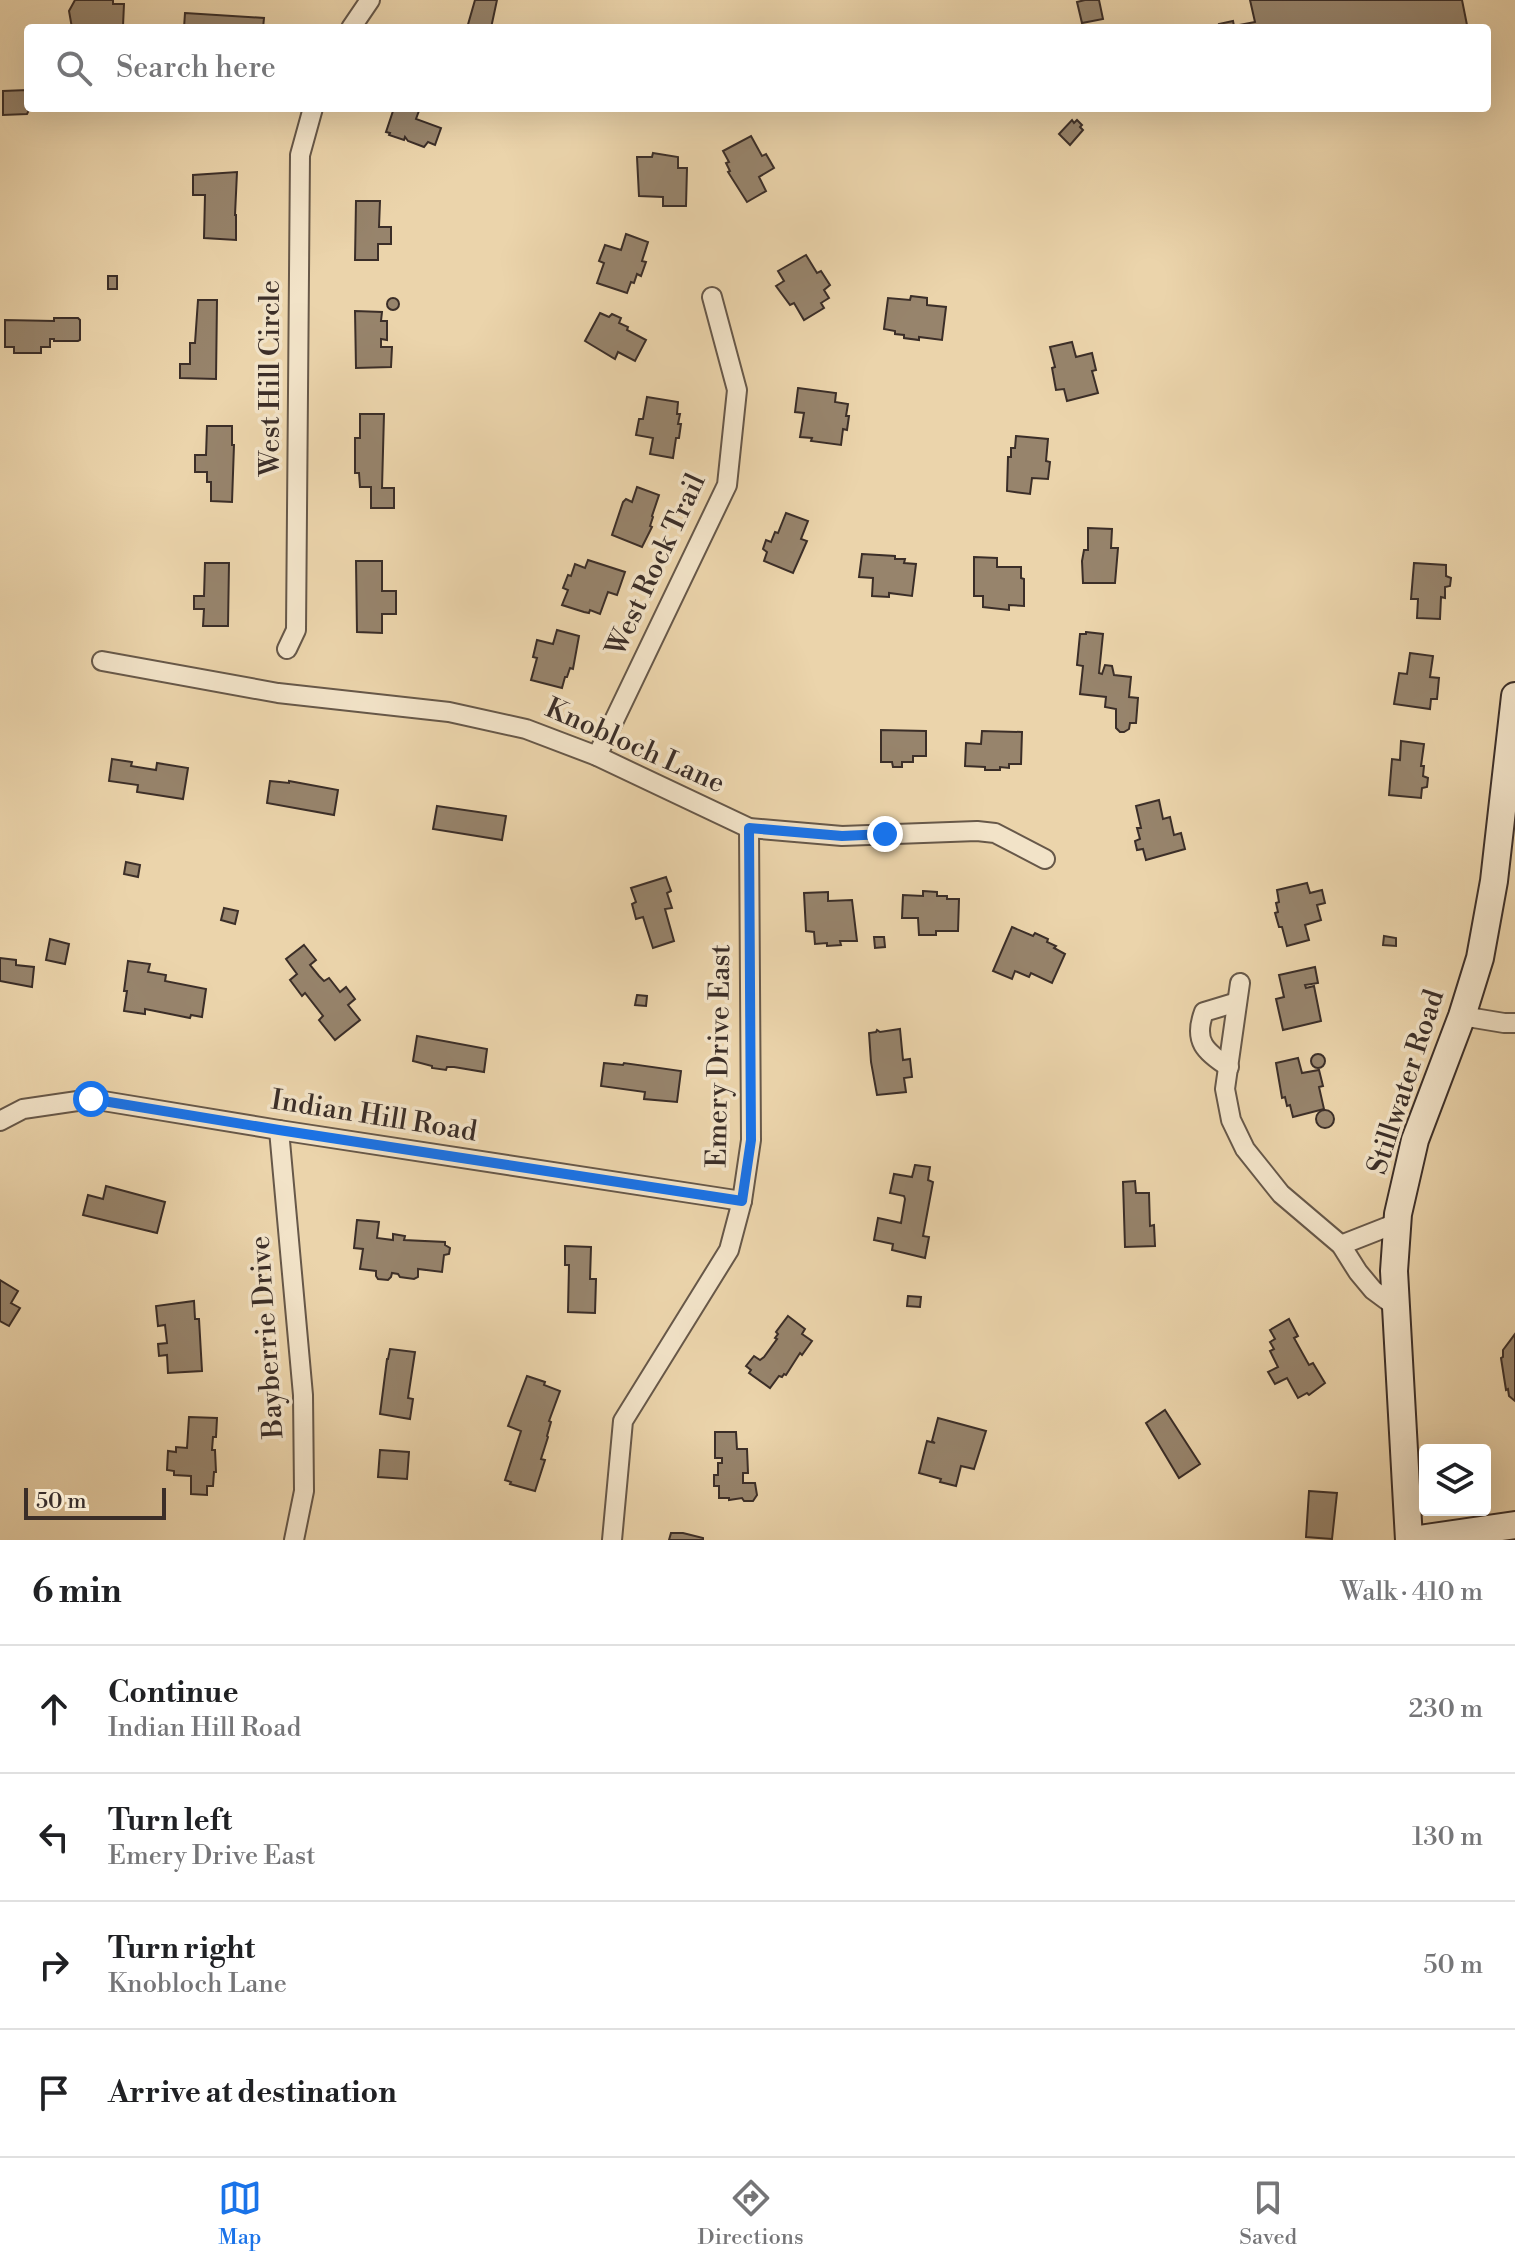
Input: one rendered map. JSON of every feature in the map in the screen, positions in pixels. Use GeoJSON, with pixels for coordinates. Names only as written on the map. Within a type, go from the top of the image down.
{"type":"FeatureCollection","features":[{"type":"Feature","properties":{"kind":"main road","name":"Stillwater Road"},"geometry":{"type":"LineString","coordinates":[[1411,1540],[1394,1271],[1397,1223],[1415,1140],[1462,1016],[1480,958],[1494,881],[1515,696]]}},
{"type":"Feature","properties":{"kind":"main road"},"geometry":{"type":"LineString","coordinates":[[1411,1540],[1507,1530]]}},
{"type":"Feature","properties":{"kind":"street"},"geometry":{"type":"LineString","coordinates":[[354,24],[370,0]]}},
{"type":"Feature","properties":{"kind":"street","name":"West Hill Circle"},"geometry":{"type":"LineString","coordinates":[[287,649],[296,630],[300,155],[312,112]]}},
{"type":"Feature","properties":{"kind":"street","name":"West Rock Trail"},"geometry":{"type":"LineString","coordinates":[[597,756],[727,485],[737,390],[712,297]]}},
{"type":"Feature","properties":{"kind":"street","name":"Knobloch Lane"},"geometry":{"type":"LineString","coordinates":[[102,661],[278,693],[449,712],[526,729],[597,756],[749,828],[842,836],[977,831],[995,833],[1045,859]]}},
{"type":"Feature","properties":{"kind":"street","name":"Emery Drive East"},"geometry":{"type":"LineString","coordinates":[[612,1540],[623,1421],[729,1250],[742,1201],[751,1140],[749,828]]}},
{"type":"Feature","properties":{"kind":"street"},"geometry":{"type":"LineString","coordinates":[[1240,983],[1225,1089],[1231,1120],[1245,1149],[1281,1194],[1341,1245],[1373,1290],[1396,1307]]}},
{"type":"Feature","properties":{"kind":"street"},"geometry":{"type":"LineString","coordinates":[[1229,1067],[1202,1046],[1198,1027],[1204,1012],[1237,1002]]}},
{"type":"Feature","properties":{"kind":"street"},"geometry":{"type":"LineString","coordinates":[[1462,1016],[1515,1023]]}},
{"type":"Feature","properties":{"kind":"street","name":"Indian Hill Road"},"geometry":{"type":"LineString","coordinates":[[0,1121],[23,1109],[91,1099],[742,1201]]}},
{"type":"Feature","properties":{"kind":"street","name":"Bayberrie Drive"},"geometry":{"type":"LineString","coordinates":[[279,1130],[303,1395],[304,1491],[294,1540]]}},
{"type":"Feature","properties":{"kind":"street"},"geometry":{"type":"LineString","coordinates":[[1341,1245],[1397,1223]]}},
{"type":"Feature","properties":{"kind":"building"},"geometry":{"type":"Polygon","coordinates":[[[75,0],[113,0],[113,4],[124,4],[123,24],[71,24],[69,11],[75,0]]]}},
{"type":"Feature","properties":{"kind":"building"},"geometry":{"type":"Polygon","coordinates":[[[475,0],[497,0],[492,24],[468,24],[475,0]]]}},
{"type":"Feature","properties":{"kind":"building"},"geometry":{"type":"Polygon","coordinates":[[[1099,0],[1103,19],[1082,23],[1077,2],[1099,0]]]}},
{"type":"Feature","properties":{"kind":"building"},"geometry":{"type":"Polygon","coordinates":[[[1250,0],[1462,0],[1467,24],[1244,24],[1255,22],[1250,0]]]}},
{"type":"Feature","properties":{"kind":"building"},"geometry":{"type":"Polygon","coordinates":[[[185,13],[264,18],[263,24],[184,24],[185,13]]]}},
{"type":"Feature","properties":{"kind":"building"},"geometry":{"type":"Polygon","coordinates":[[[24,90],[24,112],[27,114],[3,115],[3,91],[24,90]]]}},
{"type":"Feature","properties":{"kind":"building"},"geometry":{"type":"Polygon","coordinates":[[[393,112],[419,112],[416,119],[441,128],[435,145],[428,142],[424,147],[386,132],[393,112]]]}},
{"type":"Feature","properties":{"kind":"building"},"geometry":{"type":"Polygon","coordinates":[[[1072,120],[1074,123],[1077,120],[1083,130],[1070,145],[1059,134],[1072,120]]]}},
{"type":"Feature","properties":{"kind":"building"},"geometry":{"type":"Polygon","coordinates":[[[751,136],[762,156],[766,154],[774,168],[759,177],[766,191],[747,202],[728,172],[726,163],[729,162],[723,151],[751,136]]]}},
{"type":"Feature","properties":{"kind":"building"},"geometry":{"type":"Polygon","coordinates":[[[653,153],[678,157],[678,168],[687,168],[686,206],[663,206],[663,197],[639,196],[637,157],[652,157],[653,153]]]}},
{"type":"Feature","properties":{"kind":"building"},"geometry":{"type":"Polygon","coordinates":[[[237,172],[236,240],[204,238],[205,195],[193,195],[193,175],[237,172]]]}},
{"type":"Feature","properties":{"kind":"building"},"geometry":{"type":"Polygon","coordinates":[[[356,201],[380,201],[379,227],[391,227],[391,244],[378,244],[378,260],[355,260],[356,201]]]}},
{"type":"Feature","properties":{"kind":"building"},"geometry":{"type":"Polygon","coordinates":[[[626,234],[648,242],[641,276],[637,274],[627,293],[597,283],[604,263],[599,261],[605,245],[621,250],[626,234]]]}},
{"type":"Feature","properties":{"kind":"building"},"geometry":{"type":"Polygon","coordinates":[[[806,255],[817,273],[821,271],[830,285],[824,290],[829,298],[821,303],[824,308],[804,320],[794,303],[790,305],[776,286],[784,281],[778,271],[806,255]]]}},
{"type":"Feature","properties":{"kind":"building"},"geometry":{"type":"Polygon","coordinates":[[[108,276],[117,276],[117,289],[108,289],[108,276]]]}},
{"type":"Feature","properties":{"kind":"building"},"geometry":{"type":"Polygon","coordinates":[[[911,296],[927,298],[927,305],[946,307],[942,340],[904,338],[904,335],[884,329],[888,298],[910,300],[911,296]]]}},
{"type":"Feature","properties":{"kind":"building"},"geometry":{"type":"Polygon","coordinates":[[[393,298],[399,304],[393,310],[387,304],[393,298]]]}},
{"type":"Feature","properties":{"kind":"building"},"geometry":{"type":"Polygon","coordinates":[[[198,300],[217,300],[216,379],[180,378],[180,364],[190,364],[190,343],[195,343],[198,300]]]}},
{"type":"Feature","properties":{"kind":"building"},"geometry":{"type":"Polygon","coordinates":[[[355,311],[382,312],[381,321],[387,321],[387,340],[381,339],[381,347],[392,347],[391,367],[356,368],[355,311]]]}},
{"type":"Feature","properties":{"kind":"building"},"geometry":{"type":"Polygon","coordinates":[[[600,313],[621,318],[619,323],[646,340],[635,361],[618,352],[615,359],[585,341],[600,313]]]}},
{"type":"Feature","properties":{"kind":"building"},"geometry":{"type":"Polygon","coordinates":[[[54,318],[78,318],[80,340],[50,339],[50,347],[41,347],[41,353],[14,353],[14,347],[5,347],[5,320],[54,321],[54,318]]]}},
{"type":"Feature","properties":{"kind":"building"},"geometry":{"type":"Polygon","coordinates":[[[1072,342],[1076,357],[1092,353],[1096,370],[1092,371],[1098,393],[1067,401],[1064,389],[1056,390],[1050,347],[1072,342]]]}},
{"type":"Feature","properties":{"kind":"building"},"geometry":{"type":"Polygon","coordinates":[[[798,388],[836,393],[835,402],[848,404],[847,430],[843,429],[841,445],[800,437],[804,413],[795,412],[798,388]]]}},
{"type":"Feature","properties":{"kind":"building"},"geometry":{"type":"Polygon","coordinates":[[[647,397],[678,402],[678,424],[681,424],[673,458],[650,454],[653,438],[636,435],[647,397]]]}},
{"type":"Feature","properties":{"kind":"building"},"geometry":{"type":"Polygon","coordinates":[[[360,414],[384,414],[382,488],[394,488],[394,508],[371,508],[371,487],[360,487],[359,473],[355,473],[355,438],[360,438],[360,414]]]}},
{"type":"Feature","properties":{"kind":"building"},"geometry":{"type":"Polygon","coordinates":[[[207,426],[232,426],[232,502],[211,501],[211,482],[207,482],[207,472],[195,472],[195,455],[206,455],[207,426]]]}},
{"type":"Feature","properties":{"kind":"building"},"geometry":{"type":"Polygon","coordinates":[[[1016,436],[1048,439],[1048,479],[1032,478],[1030,494],[1007,491],[1008,457],[1011,457],[1011,448],[1015,448],[1016,436]]]}},
{"type":"Feature","properties":{"kind":"building"},"geometry":{"type":"Polygon","coordinates":[[[637,487],[659,495],[652,527],[642,547],[612,535],[623,502],[626,499],[632,502],[637,487]]]}},
{"type":"Feature","properties":{"kind":"building"},"geometry":{"type":"Polygon","coordinates":[[[786,513],[808,521],[801,539],[807,541],[793,573],[764,561],[766,540],[771,542],[775,532],[778,533],[786,513]]]}},
{"type":"Feature","properties":{"kind":"building"},"geometry":{"type":"Polygon","coordinates":[[[1088,528],[1112,529],[1111,548],[1118,548],[1115,583],[1083,583],[1082,561],[1084,550],[1088,550],[1088,528]]]}},
{"type":"Feature","properties":{"kind":"building"},"geometry":{"type":"Polygon","coordinates":[[[862,554],[895,556],[895,559],[905,559],[904,563],[916,564],[912,596],[889,593],[889,597],[872,596],[873,578],[859,577],[862,554]]]}},
{"type":"Feature","properties":{"kind":"building"},"geometry":{"type":"Polygon","coordinates":[[[974,557],[997,558],[997,567],[1021,567],[1024,606],[1009,605],[1009,610],[983,607],[983,596],[974,596],[974,557]]]}},
{"type":"Feature","properties":{"kind":"building"},"geometry":{"type":"Polygon","coordinates":[[[588,560],[625,572],[617,595],[608,592],[600,614],[562,605],[568,590],[563,588],[568,575],[571,576],[575,564],[585,568],[588,560]]]}},
{"type":"Feature","properties":{"kind":"building"},"geometry":{"type":"Polygon","coordinates":[[[356,561],[382,561],[382,591],[396,591],[396,614],[382,614],[382,633],[357,632],[356,561]]]}},
{"type":"Feature","properties":{"kind":"building"},"geometry":{"type":"Polygon","coordinates":[[[205,563],[229,563],[228,626],[203,626],[204,609],[194,609],[194,596],[204,596],[205,563]]]}},
{"type":"Feature","properties":{"kind":"building"},"geometry":{"type":"Polygon","coordinates":[[[1414,563],[1446,565],[1446,576],[1451,578],[1450,586],[1445,587],[1445,598],[1441,597],[1440,619],[1417,618],[1418,599],[1411,599],[1414,563]]]}},
{"type":"Feature","properties":{"kind":"building"},"geometry":{"type":"Polygon","coordinates":[[[557,630],[579,636],[573,669],[570,668],[562,688],[531,680],[537,658],[533,657],[537,640],[553,644],[557,630]]]}},
{"type":"Feature","properties":{"kind":"building"},"geometry":{"type":"Polygon","coordinates":[[[1080,634],[1103,634],[1099,673],[1102,674],[1105,665],[1112,666],[1114,675],[1131,677],[1129,697],[1138,698],[1136,723],[1130,723],[1129,729],[1124,732],[1116,728],[1116,709],[1105,707],[1106,697],[1080,694],[1083,666],[1077,665],[1080,634]]]}},
{"type":"Feature","properties":{"kind":"building"},"geometry":{"type":"Polygon","coordinates":[[[1410,653],[1433,656],[1430,677],[1439,678],[1437,699],[1431,699],[1430,709],[1394,704],[1399,673],[1407,674],[1410,653]]]}},
{"type":"Feature","properties":{"kind":"building"},"geometry":{"type":"Polygon","coordinates":[[[881,730],[926,731],[926,756],[913,756],[913,762],[902,762],[902,767],[893,767],[892,762],[881,762],[881,730]]]}},
{"type":"Feature","properties":{"kind":"building"},"geometry":{"type":"Polygon","coordinates":[[[982,731],[1022,732],[1021,764],[1009,764],[1009,768],[1000,767],[1000,770],[965,766],[966,743],[981,744],[982,731]]]}},
{"type":"Feature","properties":{"kind":"building"},"geometry":{"type":"Polygon","coordinates":[[[1401,741],[1424,744],[1421,766],[1424,766],[1423,776],[1428,778],[1421,798],[1389,795],[1392,759],[1400,760],[1401,741]]]}},
{"type":"Feature","properties":{"kind":"building"},"geometry":{"type":"Polygon","coordinates":[[[112,759],[156,770],[157,763],[188,768],[183,799],[137,792],[138,785],[109,781],[112,759]]]}},
{"type":"Feature","properties":{"kind":"building"},"geometry":{"type":"Polygon","coordinates":[[[270,781],[289,781],[338,790],[334,815],[267,803],[270,781]]]}},
{"type":"Feature","properties":{"kind":"building"},"geometry":{"type":"Polygon","coordinates":[[[1159,800],[1163,819],[1170,817],[1174,835],[1181,833],[1185,849],[1146,860],[1143,849],[1137,850],[1135,841],[1140,839],[1137,828],[1141,828],[1136,806],[1159,800]]]}},
{"type":"Feature","properties":{"kind":"building"},"geometry":{"type":"Polygon","coordinates":[[[437,806],[506,816],[502,840],[433,829],[437,806]]]}},
{"type":"Feature","properties":{"kind":"building"},"geometry":{"type":"Polygon","coordinates":[[[126,862],[140,865],[138,877],[124,874],[126,862]]]}},
{"type":"Feature","properties":{"kind":"building"},"geometry":{"type":"Polygon","coordinates":[[[666,877],[672,908],[665,909],[674,941],[653,948],[643,917],[636,919],[632,904],[636,902],[631,888],[666,877]]]}},
{"type":"Feature","properties":{"kind":"building"},"geometry":{"type":"Polygon","coordinates":[[[1307,883],[1310,893],[1322,890],[1325,903],[1317,905],[1321,920],[1305,925],[1309,940],[1287,946],[1275,913],[1278,912],[1276,903],[1279,902],[1277,890],[1307,883]]]}},
{"type":"Feature","properties":{"kind":"building"},"geometry":{"type":"Polygon","coordinates":[[[923,891],[937,892],[937,896],[947,896],[947,899],[959,899],[958,931],[919,935],[918,918],[902,918],[903,895],[923,896],[923,891]]]}},
{"type":"Feature","properties":{"kind":"building"},"geometry":{"type":"Polygon","coordinates":[[[828,892],[828,901],[852,900],[857,941],[840,941],[841,945],[827,946],[827,943],[815,944],[814,932],[806,931],[804,893],[828,892]]]}},
{"type":"Feature","properties":{"kind":"building"},"geometry":{"type":"Polygon","coordinates":[[[224,908],[238,911],[235,924],[221,920],[224,908]]]}},
{"type":"Feature","properties":{"kind":"building"},"geometry":{"type":"Polygon","coordinates":[[[1012,927],[1048,939],[1047,942],[1065,954],[1052,983],[1031,973],[1029,977],[1015,971],[1012,979],[993,971],[1012,927]]]}},
{"type":"Feature","properties":{"kind":"building"},"geometry":{"type":"Polygon","coordinates":[[[1384,936],[1396,938],[1396,946],[1383,945],[1384,936]]]}},
{"type":"Feature","properties":{"kind":"building"},"geometry":{"type":"Polygon","coordinates":[[[874,937],[884,937],[885,947],[875,948],[874,937]]]}},
{"type":"Feature","properties":{"kind":"building"},"geometry":{"type":"Polygon","coordinates":[[[50,939],[69,944],[65,964],[46,960],[50,939]]]}},
{"type":"Feature","properties":{"kind":"building"},"geometry":{"type":"Polygon","coordinates":[[[304,945],[316,960],[310,965],[319,976],[324,981],[329,978],[340,992],[346,987],[355,999],[348,1005],[360,1020],[335,1040],[319,1020],[323,1016],[290,980],[297,974],[286,959],[304,945]]]}},
{"type":"Feature","properties":{"kind":"building"},"geometry":{"type":"Polygon","coordinates":[[[0,958],[16,960],[16,965],[34,967],[32,987],[0,981],[0,958]]]}},
{"type":"Feature","properties":{"kind":"building"},"geometry":{"type":"Polygon","coordinates":[[[128,961],[150,964],[148,972],[166,975],[165,981],[206,989],[202,1017],[191,1015],[190,1018],[145,1009],[145,1014],[124,1011],[128,961]]]}},
{"type":"Feature","properties":{"kind":"building"},"geometry":{"type":"Polygon","coordinates":[[[1315,967],[1318,983],[1305,985],[1306,988],[1314,986],[1321,1021],[1283,1030],[1276,999],[1284,997],[1279,975],[1315,967]]]}},
{"type":"Feature","properties":{"kind":"building"},"geometry":{"type":"Polygon","coordinates":[[[637,995],[647,996],[646,1006],[635,1005],[637,995]]]}},
{"type":"Feature","properties":{"kind":"building"},"geometry":{"type":"Polygon","coordinates":[[[900,1029],[903,1060],[910,1059],[912,1077],[904,1078],[906,1092],[877,1095],[869,1033],[900,1029]]]}},
{"type":"Feature","properties":{"kind":"building"},"geometry":{"type":"Polygon","coordinates":[[[417,1036],[487,1049],[484,1072],[454,1067],[447,1067],[446,1070],[432,1068],[413,1061],[417,1036]]]}},
{"type":"Feature","properties":{"kind":"building"},"geometry":{"type":"Polygon","coordinates":[[[1318,1054],[1325,1061],[1318,1068],[1311,1061],[1318,1054]]]}},
{"type":"Feature","properties":{"kind":"building"},"geometry":{"type":"Polygon","coordinates":[[[1298,1058],[1302,1073],[1319,1070],[1324,1109],[1293,1117],[1290,1105],[1287,1106],[1285,1097],[1282,1098],[1276,1063],[1298,1058]]]}},
{"type":"Feature","properties":{"kind":"building"},"geometry":{"type":"Polygon","coordinates":[[[604,1063],[681,1071],[677,1102],[644,1099],[645,1092],[601,1086],[604,1063]]]}},
{"type":"Feature","properties":{"kind":"building"},"geometry":{"type":"Polygon","coordinates":[[[1325,1110],[1334,1119],[1325,1128],[1316,1119],[1325,1110]]]}},
{"type":"Feature","properties":{"kind":"building"},"geometry":{"type":"Polygon","coordinates":[[[915,1165],[930,1167],[928,1180],[933,1182],[923,1236],[929,1237],[925,1258],[892,1250],[893,1244],[874,1240],[878,1218],[901,1223],[905,1199],[904,1196],[890,1193],[894,1174],[912,1177],[915,1165]]]}},
{"type":"Feature","properties":{"kind":"building"},"geometry":{"type":"Polygon","coordinates":[[[1135,1181],[1136,1193],[1149,1193],[1150,1226],[1154,1225],[1155,1246],[1125,1247],[1123,1182],[1135,1181]]]}},
{"type":"Feature","properties":{"kind":"building"},"geometry":{"type":"Polygon","coordinates":[[[106,1186],[165,1202],[157,1233],[83,1215],[88,1195],[103,1199],[106,1186]]]}},
{"type":"Feature","properties":{"kind":"building"},"geometry":{"type":"Polygon","coordinates":[[[357,1220],[379,1222],[377,1238],[393,1240],[393,1234],[405,1236],[404,1240],[445,1242],[450,1248],[449,1254],[444,1255],[442,1272],[418,1269],[418,1277],[414,1279],[392,1273],[388,1280],[378,1279],[376,1271],[360,1269],[363,1249],[354,1248],[357,1220]]]}},
{"type":"Feature","properties":{"kind":"building"},"geometry":{"type":"Polygon","coordinates":[[[565,1246],[591,1247],[590,1279],[596,1279],[595,1313],[568,1312],[569,1265],[565,1265],[565,1246]]]}},
{"type":"Feature","properties":{"kind":"building"},"geometry":{"type":"Polygon","coordinates":[[[0,1280],[18,1291],[11,1303],[20,1308],[9,1326],[0,1321],[0,1280]]]}},
{"type":"Feature","properties":{"kind":"building"},"geometry":{"type":"Polygon","coordinates":[[[908,1296],[921,1297],[920,1307],[907,1306],[908,1296]]]}},
{"type":"Feature","properties":{"kind":"building"},"geometry":{"type":"Polygon","coordinates":[[[194,1301],[195,1319],[199,1319],[202,1371],[168,1373],[167,1355],[159,1356],[158,1344],[167,1343],[165,1325],[158,1326],[156,1306],[194,1301]]]}},
{"type":"Feature","properties":{"kind":"building"},"geometry":{"type":"Polygon","coordinates":[[[788,1316],[805,1329],[802,1334],[812,1341],[786,1375],[779,1376],[770,1388],[749,1373],[751,1370],[746,1366],[754,1356],[760,1360],[764,1357],[788,1316]]]}},
{"type":"Feature","properties":{"kind":"building"},"geometry":{"type":"Polygon","coordinates":[[[1289,1319],[1298,1336],[1294,1338],[1309,1365],[1313,1363],[1325,1383],[1309,1395],[1307,1393],[1298,1398],[1287,1378],[1275,1384],[1268,1372],[1278,1367],[1270,1351],[1274,1349],[1270,1342],[1275,1339],[1270,1330],[1289,1319]]]}},
{"type":"Feature","properties":{"kind":"building"},"geometry":{"type":"Polygon","coordinates":[[[1515,1334],[1515,1401],[1506,1390],[1501,1358],[1515,1334]]]}},
{"type":"Feature","properties":{"kind":"building"},"geometry":{"type":"Polygon","coordinates":[[[390,1349],[415,1352],[408,1398],[413,1399],[410,1419],[380,1414],[390,1349]]]}},
{"type":"Feature","properties":{"kind":"building"},"geometry":{"type":"Polygon","coordinates":[[[527,1376],[560,1391],[549,1421],[541,1459],[545,1460],[535,1491],[505,1480],[521,1431],[508,1426],[527,1376]]]}},
{"type":"Feature","properties":{"kind":"building"},"geometry":{"type":"Polygon","coordinates":[[[1165,1410],[1200,1464],[1179,1478],[1146,1423],[1165,1410]]]}},
{"type":"Feature","properties":{"kind":"building"},"geometry":{"type":"Polygon","coordinates":[[[189,1417],[217,1418],[212,1450],[215,1450],[216,1472],[213,1486],[207,1486],[207,1495],[191,1494],[191,1476],[174,1475],[174,1471],[167,1470],[168,1451],[176,1452],[176,1447],[187,1448],[189,1417]]]}},
{"type":"Feature","properties":{"kind":"building"},"geometry":{"type":"Polygon","coordinates":[[[938,1418],[986,1431],[974,1469],[961,1466],[956,1486],[919,1473],[927,1441],[935,1443],[932,1441],[938,1418]]]}},
{"type":"Feature","properties":{"kind":"building"},"geometry":{"type":"Polygon","coordinates":[[[715,1432],[736,1432],[737,1449],[747,1449],[748,1473],[743,1473],[743,1483],[755,1483],[757,1495],[753,1501],[719,1498],[719,1486],[714,1486],[714,1475],[718,1475],[718,1463],[722,1463],[722,1458],[715,1458],[715,1432]]]}},
{"type":"Feature","properties":{"kind":"building"},"geometry":{"type":"Polygon","coordinates":[[[380,1450],[409,1452],[407,1479],[378,1477],[380,1450]]]}},
{"type":"Feature","properties":{"kind":"building"},"geometry":{"type":"Polygon","coordinates":[[[1309,1491],[1337,1493],[1332,1539],[1306,1537],[1309,1491]]]}},
{"type":"Feature","properties":{"kind":"building"},"geometry":{"type":"Polygon","coordinates":[[[671,1533],[683,1533],[703,1540],[669,1540],[671,1533]]]}},
{"type":"Feature","properties":{"kind":"route"},"geometry":{"type":"LineString","coordinates":[[91,1099],[742,1201],[751,1140],[749,828],[842,836],[885,834]]}}]}
